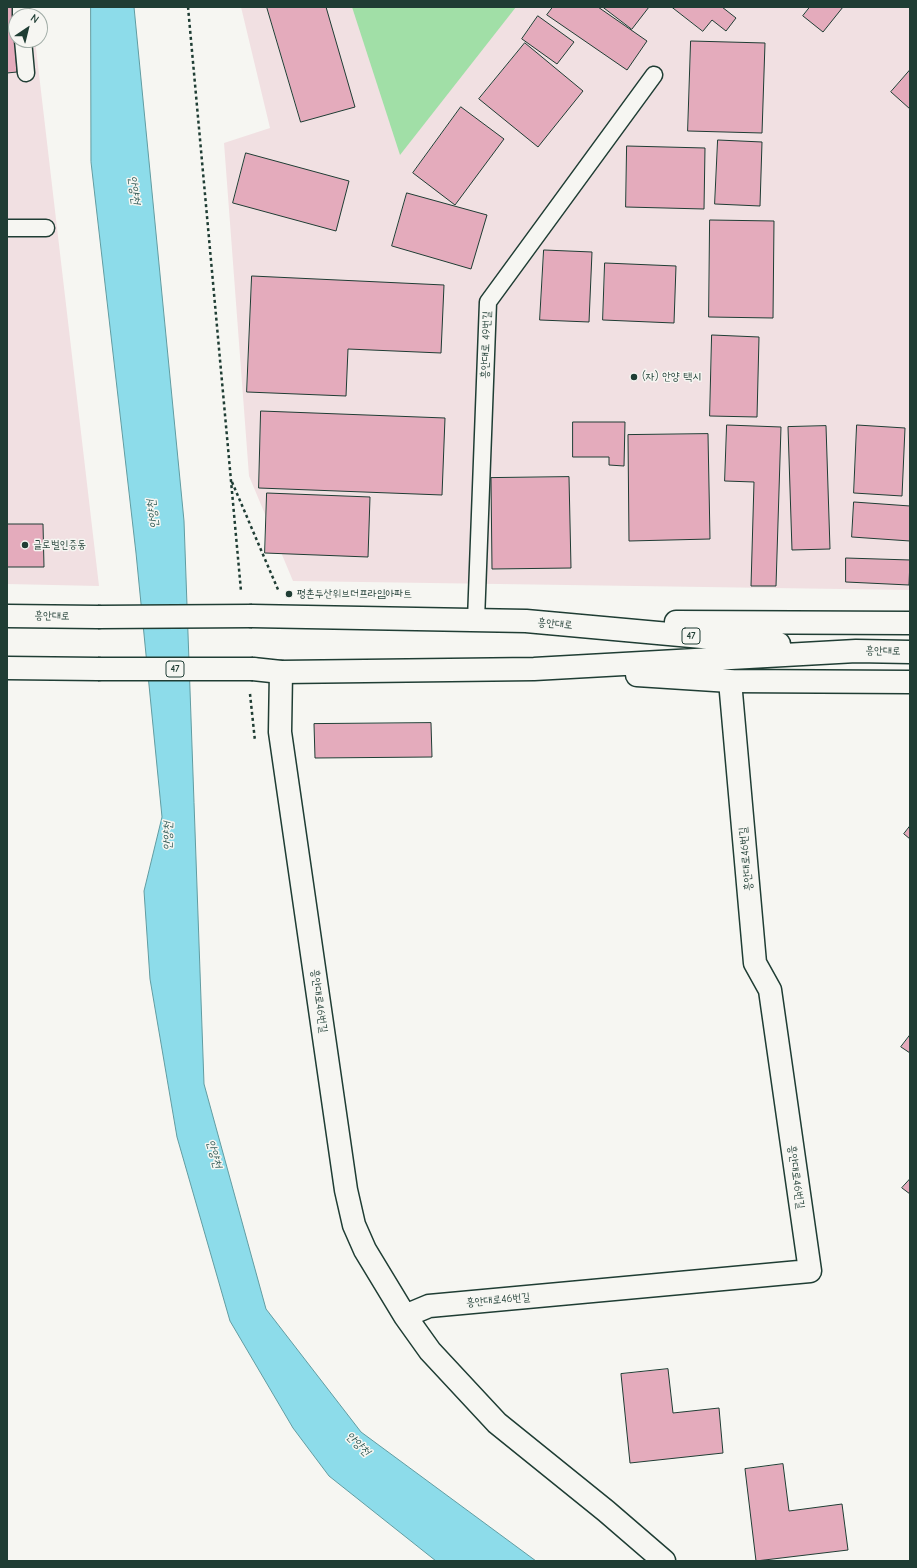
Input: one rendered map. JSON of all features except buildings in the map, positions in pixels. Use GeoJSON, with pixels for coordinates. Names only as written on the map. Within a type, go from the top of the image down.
{"type":"FeatureCollection","features":[{"type":"Feature","properties":{"kind":"main road","name":"흥안대로"},"geometry":{"type":"LineString","coordinates":[[7,616],[289,616],[526,621],[856,651],[910,652]]}},
{"type":"Feature","properties":{"kind":"main road"},"geometry":{"type":"LineString","coordinates":[[526,621],[910,623]]}},
{"type":"Feature","properties":{"kind":"main road","name":"흥안대로"},"geometry":{"type":"LineString","coordinates":[[7,668],[253,669],[280,672],[534,669],[856,651]]}},
{"type":"Feature","properties":{"kind":"main road"},"geometry":{"type":"LineString","coordinates":[[534,669],[730,681],[910,682]]}},
{"type":"Feature","properties":{"kind":"main road","name":"흥안대로46번길"},"geometry":{"type":"LineString","coordinates":[[280,672],[280,732],[346,1190],[354,1225],[365,1250],[405,1316],[430,1351],[497,1422],[606,1511],[664,1561]]}},
{"type":"Feature","properties":{"kind":"main road","name":"흥안대로46번길"},"geometry":{"type":"LineString","coordinates":[[405,1316],[429,1306],[810,1271],[770,990],[756,963],[730,681]]}},
{"type":"Feature","properties":{"kind":"lane"},"geometry":{"type":"LineString","coordinates":[[24,48],[26,73]]}},
{"type":"Feature","properties":{"kind":"lane","name":"흥안대로 49번길"},"geometry":{"type":"LineString","coordinates":[[476,620],[488,302],[654,75]]}},
{"type":"Feature","properties":{"kind":"lane"},"geometry":{"type":"LineString","coordinates":[[7,228],[46,228]]}},
{"type":"Feature","properties":{"kind":"path"},"geometry":{"type":"LineString","coordinates":[[231,480],[289,616]]}},
{"type":"Feature","properties":{"kind":"shaded area"},"geometry":{"type":"Polygon","coordinates":[[[7,7],[31,7],[8,8],[8,48],[36,48],[99,586],[7,584],[7,7]]]}},
{"type":"Feature","properties":{"kind":"shaded area"},"geometry":{"type":"Polygon","coordinates":[[[241,7],[910,7],[910,590],[293,581],[249,476],[224,143],[270,128],[241,7]]]}},
{"type":"Feature","properties":{"kind":"green space"},"geometry":{"type":"Polygon","coordinates":[[[352,7],[516,7],[400,155],[352,7]]]}},
{"type":"Feature","properties":{"kind":"water","name":"안양천"},"geometry":{"type":"Polygon","coordinates":[[[91,7],[134,7],[184,521],[204,1084],[266,1309],[361,1432],[536,1561],[436,1561],[329,1476],[293,1428],[230,1321],[177,1137],[150,979],[144,891],[162,817],[136,553],[91,162],[91,7]]]}},
{"type":"Feature","properties":{"kind":"place","name":"(자) 안양 택시"},"geometry":{"type":"Point","coordinates":[634,377]}},
{"type":"Feature","properties":{"kind":"place","name":"글로벌인증동"},"geometry":{"type":"Point","coordinates":[25,545]}},
{"type":"Feature","properties":{"kind":"place","name":"평촌두산위브더프라임아파트"},"geometry":{"type":"Point","coordinates":[289,594]}}]}
